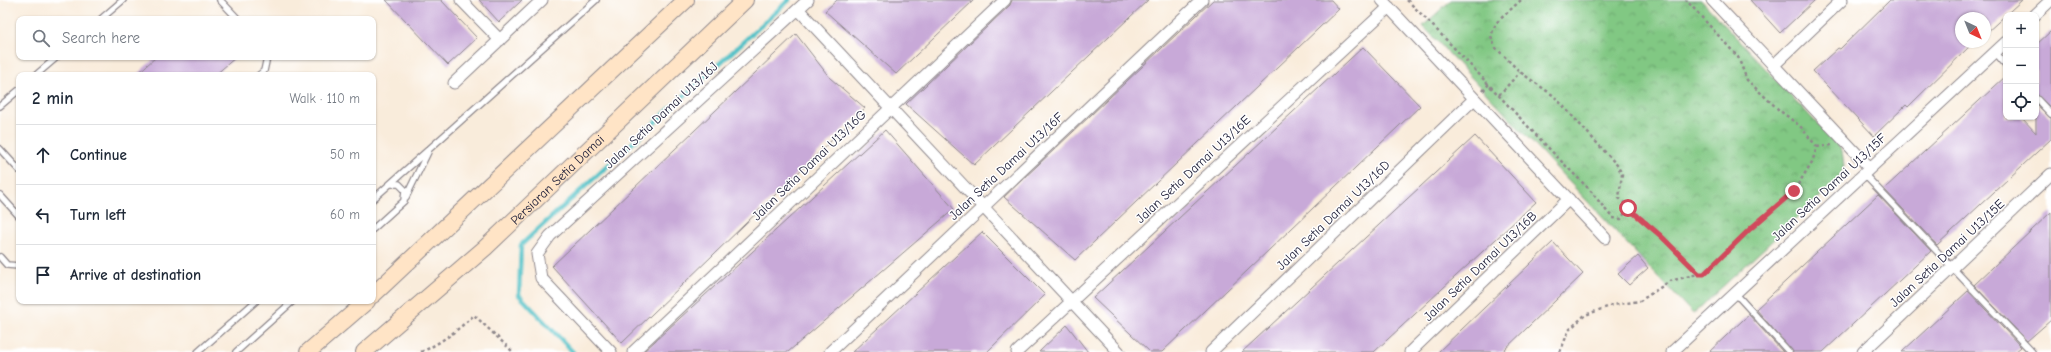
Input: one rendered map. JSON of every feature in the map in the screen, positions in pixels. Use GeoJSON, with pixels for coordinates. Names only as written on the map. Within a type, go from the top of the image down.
{"type":"FeatureCollection","features":[{"type":"Feature","properties":{"kind":"street"},"geometry":{"type":"LineString","coordinates":[[461,0],[500,40]]}},
{"type":"Feature","properties":{"kind":"street"},"geometry":{"type":"LineString","coordinates":[[454,83],[542,0]]}},
{"type":"Feature","properties":{"kind":"street"},"geometry":{"type":"LineString","coordinates":[[376,292],[686,0]]}},
{"type":"Feature","properties":{"kind":"street","name":"Persiaran Setia Damai"},"geometry":{"type":"LineString","coordinates":[[364,352],[485,248],[745,0]]}},
{"type":"Feature","properties":{"kind":"street","name":"Jalan Setia Damai U13/16J"},"geometry":{"type":"LineString","coordinates":[[611,352],[541,278],[537,254],[550,236],[808,0]]}},
{"type":"Feature","properties":{"kind":"street","name":"Jalan Setia Damai U13/16G"},"geometry":{"type":"LineString","coordinates":[[633,352],[890,107],[1005,0]]}},
{"type":"Feature","properties":{"kind":"street","name":"Jalan Setia Damai U13/16F"},"geometry":{"type":"LineString","coordinates":[[830,352],[1202,0]]}},
{"type":"Feature","properties":{"kind":"street"},"geometry":{"type":"LineString","coordinates":[[1712,0],[1774,65],[1867,171]]}},
{"type":"Feature","properties":{"kind":"street"},"geometry":{"type":"LineString","coordinates":[[1774,65],[1842,0]]}},
{"type":"Feature","properties":{"kind":"street"},"geometry":{"type":"LineString","coordinates":[[2038,12],[2051,0]]}},
{"type":"Feature","properties":{"kind":"street"},"geometry":{"type":"LineString","coordinates":[[1385,3],[1605,238]]}},
{"type":"Feature","properties":{"kind":"street","name":"Jalan Setia Damai U13/16E"},"geometry":{"type":"LineString","coordinates":[[1017,352],[1385,3]]}},
{"type":"Feature","properties":{"kind":"street"},"geometry":{"type":"LineString","coordinates":[[798,9],[983,208],[1120,352]]}},
{"type":"Feature","properties":{"kind":"street","name":"Jalan Setia Damai U13/15F"},"geometry":{"type":"LineString","coordinates":[[1672,352],[2003,45]]}},
{"type":"Feature","properties":{"kind":"street","name":"Jalan Setia Damai U13/16D"},"geometry":{"type":"LineString","coordinates":[[1211,352],[1474,99]]}},
{"type":"Feature","properties":{"kind":"street","name":"Jalan Setia Damai U13/15E"},"geometry":{"type":"LineString","coordinates":[[1863,352],[2051,174]]}},
{"type":"Feature","properties":{"kind":"street","name":"Jalan Setia Damai U13/16B"},"geometry":{"type":"LineString","coordinates":[[1410,352],[1569,199]]}},
{"type":"Feature","properties":{"kind":"street"},"geometry":{"type":"LineString","coordinates":[[308,352],[364,304]]}},
{"type":"Feature","properties":{"kind":"lane"},"geometry":{"type":"LineString","coordinates":[[104,16],[123,0]]}},
{"type":"Feature","properties":{"kind":"lane"},"geometry":{"type":"LineString","coordinates":[[220,0],[235,16]]}},
{"type":"Feature","properties":{"kind":"lane"},"geometry":{"type":"LineString","coordinates":[[376,196],[596,0]]}},
{"type":"Feature","properties":{"kind":"lane"},"geometry":{"type":"LineString","coordinates":[[1995,52],[2003,61]]}},
{"type":"Feature","properties":{"kind":"lane"},"geometry":{"type":"LineString","coordinates":[[40,72],[54,60]]}},
{"type":"Feature","properties":{"kind":"lane"},"geometry":{"type":"LineString","coordinates":[[263,72],[266,60]]}},
{"type":"Feature","properties":{"kind":"lane"},"geometry":{"type":"LineString","coordinates":[[0,106],[16,93]]}},
{"type":"Feature","properties":{"kind":"lane"},"geometry":{"type":"LineString","coordinates":[[2039,101],[2051,114]]}},
{"type":"Feature","properties":{"kind":"lane"},"geometry":{"type":"LineString","coordinates":[[376,226],[404,201],[430,148]]}},
{"type":"Feature","properties":{"kind":"lane"},"geometry":{"type":"LineString","coordinates":[[0,149],[16,167]]}},
{"type":"Feature","properties":{"kind":"lane"},"geometry":{"type":"LineString","coordinates":[[1867,171],[1952,267],[2032,352]]}},
{"type":"Feature","properties":{"kind":"lane"},"geometry":{"type":"LineString","coordinates":[[390,184],[399,184],[402,187],[405,194],[404,201]]}},
{"type":"Feature","properties":{"kind":"lane"},"geometry":{"type":"LineString","coordinates":[[0,195],[16,213]]}},
{"type":"Feature","properties":{"kind":"lane"},"geometry":{"type":"LineString","coordinates":[[0,257],[7,264],[16,266]]}},
{"type":"Feature","properties":{"kind":"lane"},"geometry":{"type":"LineString","coordinates":[[1735,293],[1789,352]]}},
{"type":"Feature","properties":{"kind":"lane"},"geometry":{"type":"LineString","coordinates":[[198,352],[253,304]]}},
{"type":"Feature","properties":{"kind":"lane"},"geometry":{"type":"LineString","coordinates":[[236,352],[290,304]]}},
{"type":"Feature","properties":{"kind":"path"},"geometry":{"type":"LineString","coordinates":[[1406,0],[1460,53],[1614,218],[1621,219],[1628,208]]}},
{"type":"Feature","properties":{"kind":"path"},"geometry":{"type":"LineString","coordinates":[[1521,0],[1496,23],[1491,36],[1495,47],[1520,72],[1554,96],[1617,165],[1622,174],[1619,198],[1628,208],[1661,236],[1699,274]]}},
{"type":"Feature","properties":{"kind":"path"},"geometry":{"type":"LineString","coordinates":[[1560,352],[1569,330],[1585,315],[1613,304],[1640,301],[1670,281],[1704,274],[1710,271],[1750,229],[1794,191],[1812,162],[1817,147],[1800,126],[1778,110],[1747,80],[1738,57],[1686,0]]}},
{"type":"Feature","properties":{"kind":"path"},"geometry":{"type":"LineString","coordinates":[[1499,95],[1520,72]]}},
{"type":"Feature","properties":{"kind":"path"},"geometry":{"type":"LineString","coordinates":[[421,352],[435,346],[462,327],[474,315],[513,352]]}},
{"type":"Feature","properties":{"kind":"green space"},"geometry":{"type":"Polygon","coordinates":[[[1451,0],[1701,0],[1842,150],[1844,167],[1836,182],[1693,314],[1423,26],[1451,0]]]}},
{"type":"Feature","properties":{"kind":"building"},"geometry":{"type":"Polygon","coordinates":[[[386,0],[441,0],[477,38],[448,65],[386,0]]]}},
{"type":"Feature","properties":{"kind":"building"},"geometry":{"type":"Polygon","coordinates":[[[479,0],[522,0],[499,22],[479,0]]]}},
{"type":"Feature","properties":{"kind":"building"},"geometry":{"type":"Polygon","coordinates":[[[837,0],[974,0],[896,74],[825,11],[837,0]]]}},
{"type":"Feature","properties":{"kind":"building"},"geometry":{"type":"Polygon","coordinates":[[[1012,0],[1148,0],[974,165],[906,104],[1010,5],[1012,0]]]}},
{"type":"Feature","properties":{"kind":"building"},"geometry":{"type":"Polygon","coordinates":[[[1213,0],[1331,0],[1339,9],[1075,260],[1004,197],[1213,0]]]}},
{"type":"Feature","properties":{"kind":"building"},"geometry":{"type":"Polygon","coordinates":[[[1750,0],[1815,0],[1780,33],[1750,0]]]}},
{"type":"Feature","properties":{"kind":"building"},"geometry":{"type":"Polygon","coordinates":[[[1890,0],[2022,0],[2009,12],[2003,12],[2003,17],[1991,28],[1991,12],[1955,12],[1955,48],[1968,48],[1908,107],[1906,105],[1874,136],[1813,71],[1838,48],[1840,49],[1890,0]]]}},
{"type":"Feature","properties":{"kind":"building"},"geometry":{"type":"Polygon","coordinates":[[[2051,31],[2051,108],[2039,97],[2039,42],[2051,31]]]}},
{"type":"Feature","properties":{"kind":"building"},"geometry":{"type":"Polygon","coordinates":[[[796,34],[830,78],[865,108],[622,343],[552,266],[796,34]]]}},
{"type":"Feature","properties":{"kind":"building"},"geometry":{"type":"Polygon","coordinates":[[[1363,47],[1420,106],[1162,352],[1150,352],[1093,298],[1363,47]]]}},
{"type":"Feature","properties":{"kind":"building"},"geometry":{"type":"Polygon","coordinates":[[[153,60],[232,60],[218,72],[139,72],[153,60]]]}},
{"type":"Feature","properties":{"kind":"building"},"geometry":{"type":"Polygon","coordinates":[[[2003,79],[2003,120],[2024,120],[2036,133],[2036,120],[2039,120],[2039,107],[2051,118],[2051,139],[1937,245],[1884,189],[2003,79]]]}},
{"type":"Feature","properties":{"kind":"building"},"geometry":{"type":"Polygon","coordinates":[[[885,130],[954,209],[788,352],[643,352],[885,130]]]}},
{"type":"Feature","properties":{"kind":"building"},"geometry":{"type":"Polygon","coordinates":[[[1475,136],[1536,202],[1374,352],[1242,352],[1475,136]]]}},
{"type":"Feature","properties":{"kind":"building"},"geometry":{"type":"Polygon","coordinates":[[[1878,195],[1931,251],[1823,352],[1793,352],[1756,309],[1878,195]]]}},
{"type":"Feature","properties":{"kind":"building"},"geometry":{"type":"Polygon","coordinates":[[[2051,212],[2051,320],[2027,341],[1974,285],[2051,212]]]}},
{"type":"Feature","properties":{"kind":"building"},"geometry":{"type":"Polygon","coordinates":[[[982,232],[1045,295],[987,352],[852,352],[982,232]]]}},
{"type":"Feature","properties":{"kind":"building"},"geometry":{"type":"Polygon","coordinates":[[[1553,242],[1583,274],[1502,352],[1438,352],[1553,242]]]}},
{"type":"Feature","properties":{"kind":"building"},"geometry":{"type":"Polygon","coordinates":[[[1638,256],[1648,268],[1629,285],[1618,274],[1638,256]]]}},
{"type":"Feature","properties":{"kind":"building"},"geometry":{"type":"Polygon","coordinates":[[[1968,291],[2021,347],[2015,352],[1902,352],[1968,291]]]}},
{"type":"Feature","properties":{"kind":"building"},"geometry":{"type":"Polygon","coordinates":[[[1749,315],[1783,352],[1709,352],[1743,320],[1749,315]]]}},
{"type":"Feature","properties":{"kind":"building"},"geometry":{"type":"Polygon","coordinates":[[[1067,325],[1088,352],[1039,352],[1067,325]]]}},
{"type":"Feature","properties":{"kind":"waterway"},"geometry":{"type":"LineString","coordinates":[[573,352],[519,295],[521,245],[789,0]]}},
{"type":"Feature","properties":{"kind":"route"},"geometry":{"type":"LineString","coordinates":[[1628,208],[1661,236],[1699,274],[1704,274],[1710,271],[1750,229],[1794,191]]}}]}
